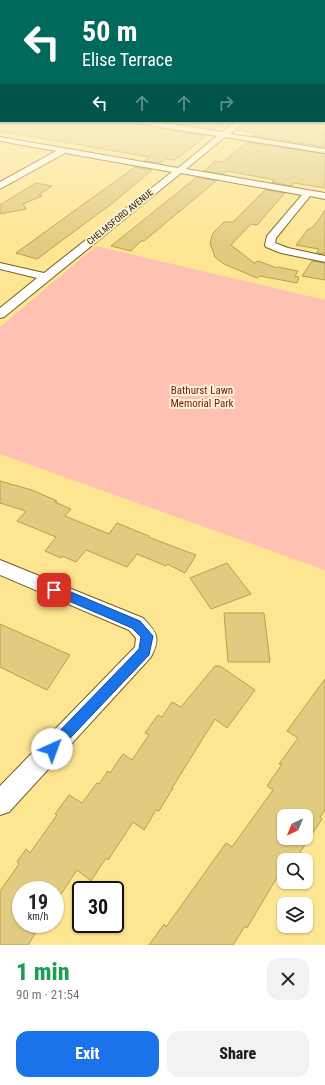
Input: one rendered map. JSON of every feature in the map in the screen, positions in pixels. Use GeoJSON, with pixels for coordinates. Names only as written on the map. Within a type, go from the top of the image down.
{"type":"FeatureCollection","features":[{"type":"Feature","properties":{"kind":"street"},"geometry":{"type":"LineString","coordinates":[[0,186],[53,156]]}},
{"type":"Feature","properties":{"kind":"street"},"geometry":{"type":"LineString","coordinates":[[91,156],[325,196]]}},
{"type":"Feature","properties":{"kind":"street","name":"CHELMSFORD AVENUE"},"geometry":{"type":"LineString","coordinates":[[0,314],[196,156]]}},
{"type":"Feature","properties":{"kind":"street"},"geometry":{"type":"LineString","coordinates":[[308,193],[271,238],[270,245],[285,251],[325,259]]}},
{"type":"Feature","properties":{"kind":"street"},"geometry":{"type":"LineString","coordinates":[[0,266],[45,277]]}},
{"type":"Feature","properties":{"kind":"street"},"geometry":{"type":"LineString","coordinates":[[0,567],[136,624],[147,636],[144,651],[0,803]]}},
{"type":"Feature","properties":{"kind":"green space","name":"Bathurst Lawn Memorial Park"},"geometry":{"type":"Polygon","coordinates":[[[96,246],[325,300],[325,570],[0,454],[0,327],[96,246]]]}},
{"type":"Feature","properties":{"kind":"building"},"geometry":{"type":"Polygon","coordinates":[[[144,156],[180,156],[175,160],[166,159],[160,163],[144,161],[149,157],[144,156]]]}},
{"type":"Feature","properties":{"kind":"building"},"geometry":{"type":"Polygon","coordinates":[[[230,156],[325,156],[325,188],[294,183],[292,186],[272,182],[275,180],[226,171],[223,174],[204,171],[215,161],[223,162],[230,156]]]}},
{"type":"Feature","properties":{"kind":"building"},"geometry":{"type":"Polygon","coordinates":[[[135,167],[152,170],[114,202],[37,259],[16,253],[135,167]]]}},
{"type":"Feature","properties":{"kind":"building"},"geometry":{"type":"Polygon","coordinates":[[[197,177],[216,181],[144,241],[141,241],[131,251],[111,246],[197,177]]]}},
{"type":"Feature","properties":{"kind":"building"},"geometry":{"type":"Polygon","coordinates":[[[36,183],[52,186],[39,195],[42,196],[23,204],[26,209],[0,214],[0,205],[36,183]]]}},
{"type":"Feature","properties":{"kind":"building"},"geometry":{"type":"Polygon","coordinates":[[[265,190],[285,193],[257,225],[251,224],[231,245],[254,263],[258,261],[277,268],[298,271],[295,276],[299,277],[297,283],[260,276],[257,278],[224,264],[215,257],[210,243],[213,233],[224,222],[233,222],[265,190]]]}},
{"type":"Feature","properties":{"kind":"building"},"geometry":{"type":"Polygon","coordinates":[[[325,210],[325,254],[317,253],[319,249],[296,245],[308,229],[315,225],[325,210]]]}},
{"type":"Feature","properties":{"kind":"building"},"geometry":{"type":"Polygon","coordinates":[[[312,261],[325,263],[325,280],[302,276],[312,261]]]}},
{"type":"Feature","properties":{"kind":"building"},"geometry":{"type":"Polygon","coordinates":[[[0,481],[32,490],[57,501],[55,502],[71,509],[65,516],[109,534],[117,523],[149,536],[148,537],[196,555],[185,573],[167,564],[166,566],[137,554],[127,567],[86,550],[76,562],[62,556],[61,558],[45,551],[56,537],[17,521],[26,511],[0,503],[0,481]]]}},
{"type":"Feature","properties":{"kind":"building"},"geometry":{"type":"Polygon","coordinates":[[[227,563],[251,594],[211,609],[190,578],[227,563]]]}},
{"type":"Feature","properties":{"kind":"building"},"geometry":{"type":"Polygon","coordinates":[[[224,613],[264,613],[270,662],[228,662],[224,613]]]}},
{"type":"Feature","properties":{"kind":"building"},"geometry":{"type":"Polygon","coordinates":[[[0,624],[70,655],[47,690],[0,667],[0,624]]]}},
{"type":"Feature","properties":{"kind":"building"},"geometry":{"type":"Polygon","coordinates":[[[215,666],[220,666],[255,690],[227,728],[215,719],[159,811],[156,810],[144,830],[133,822],[108,860],[106,858],[91,881],[77,870],[64,890],[64,881],[12,881],[12,933],[35,933],[28,945],[0,945],[0,891],[19,864],[17,862],[26,849],[30,853],[57,815],[55,814],[69,795],[82,803],[97,783],[99,784],[108,771],[110,773],[123,754],[132,760],[149,735],[145,733],[158,715],[162,717],[172,702],[181,707],[215,666]]]}},
{"type":"Feature","properties":{"kind":"building"},"geometry":{"type":"Polygon","coordinates":[[[325,679],[325,810],[320,817],[322,819],[313,833],[313,809],[277,809],[277,845],[305,845],[300,853],[277,853],[277,877],[247,928],[245,926],[233,945],[149,945],[164,924],[166,927],[226,843],[232,847],[273,790],[267,786],[282,764],[279,764],[298,738],[287,731],[325,679]]]}},
{"type":"Feature","properties":{"kind":"route"},"geometry":{"type":"LineString","coordinates":[[52,749],[144,651],[147,636],[136,624],[54,590]]}}]}
